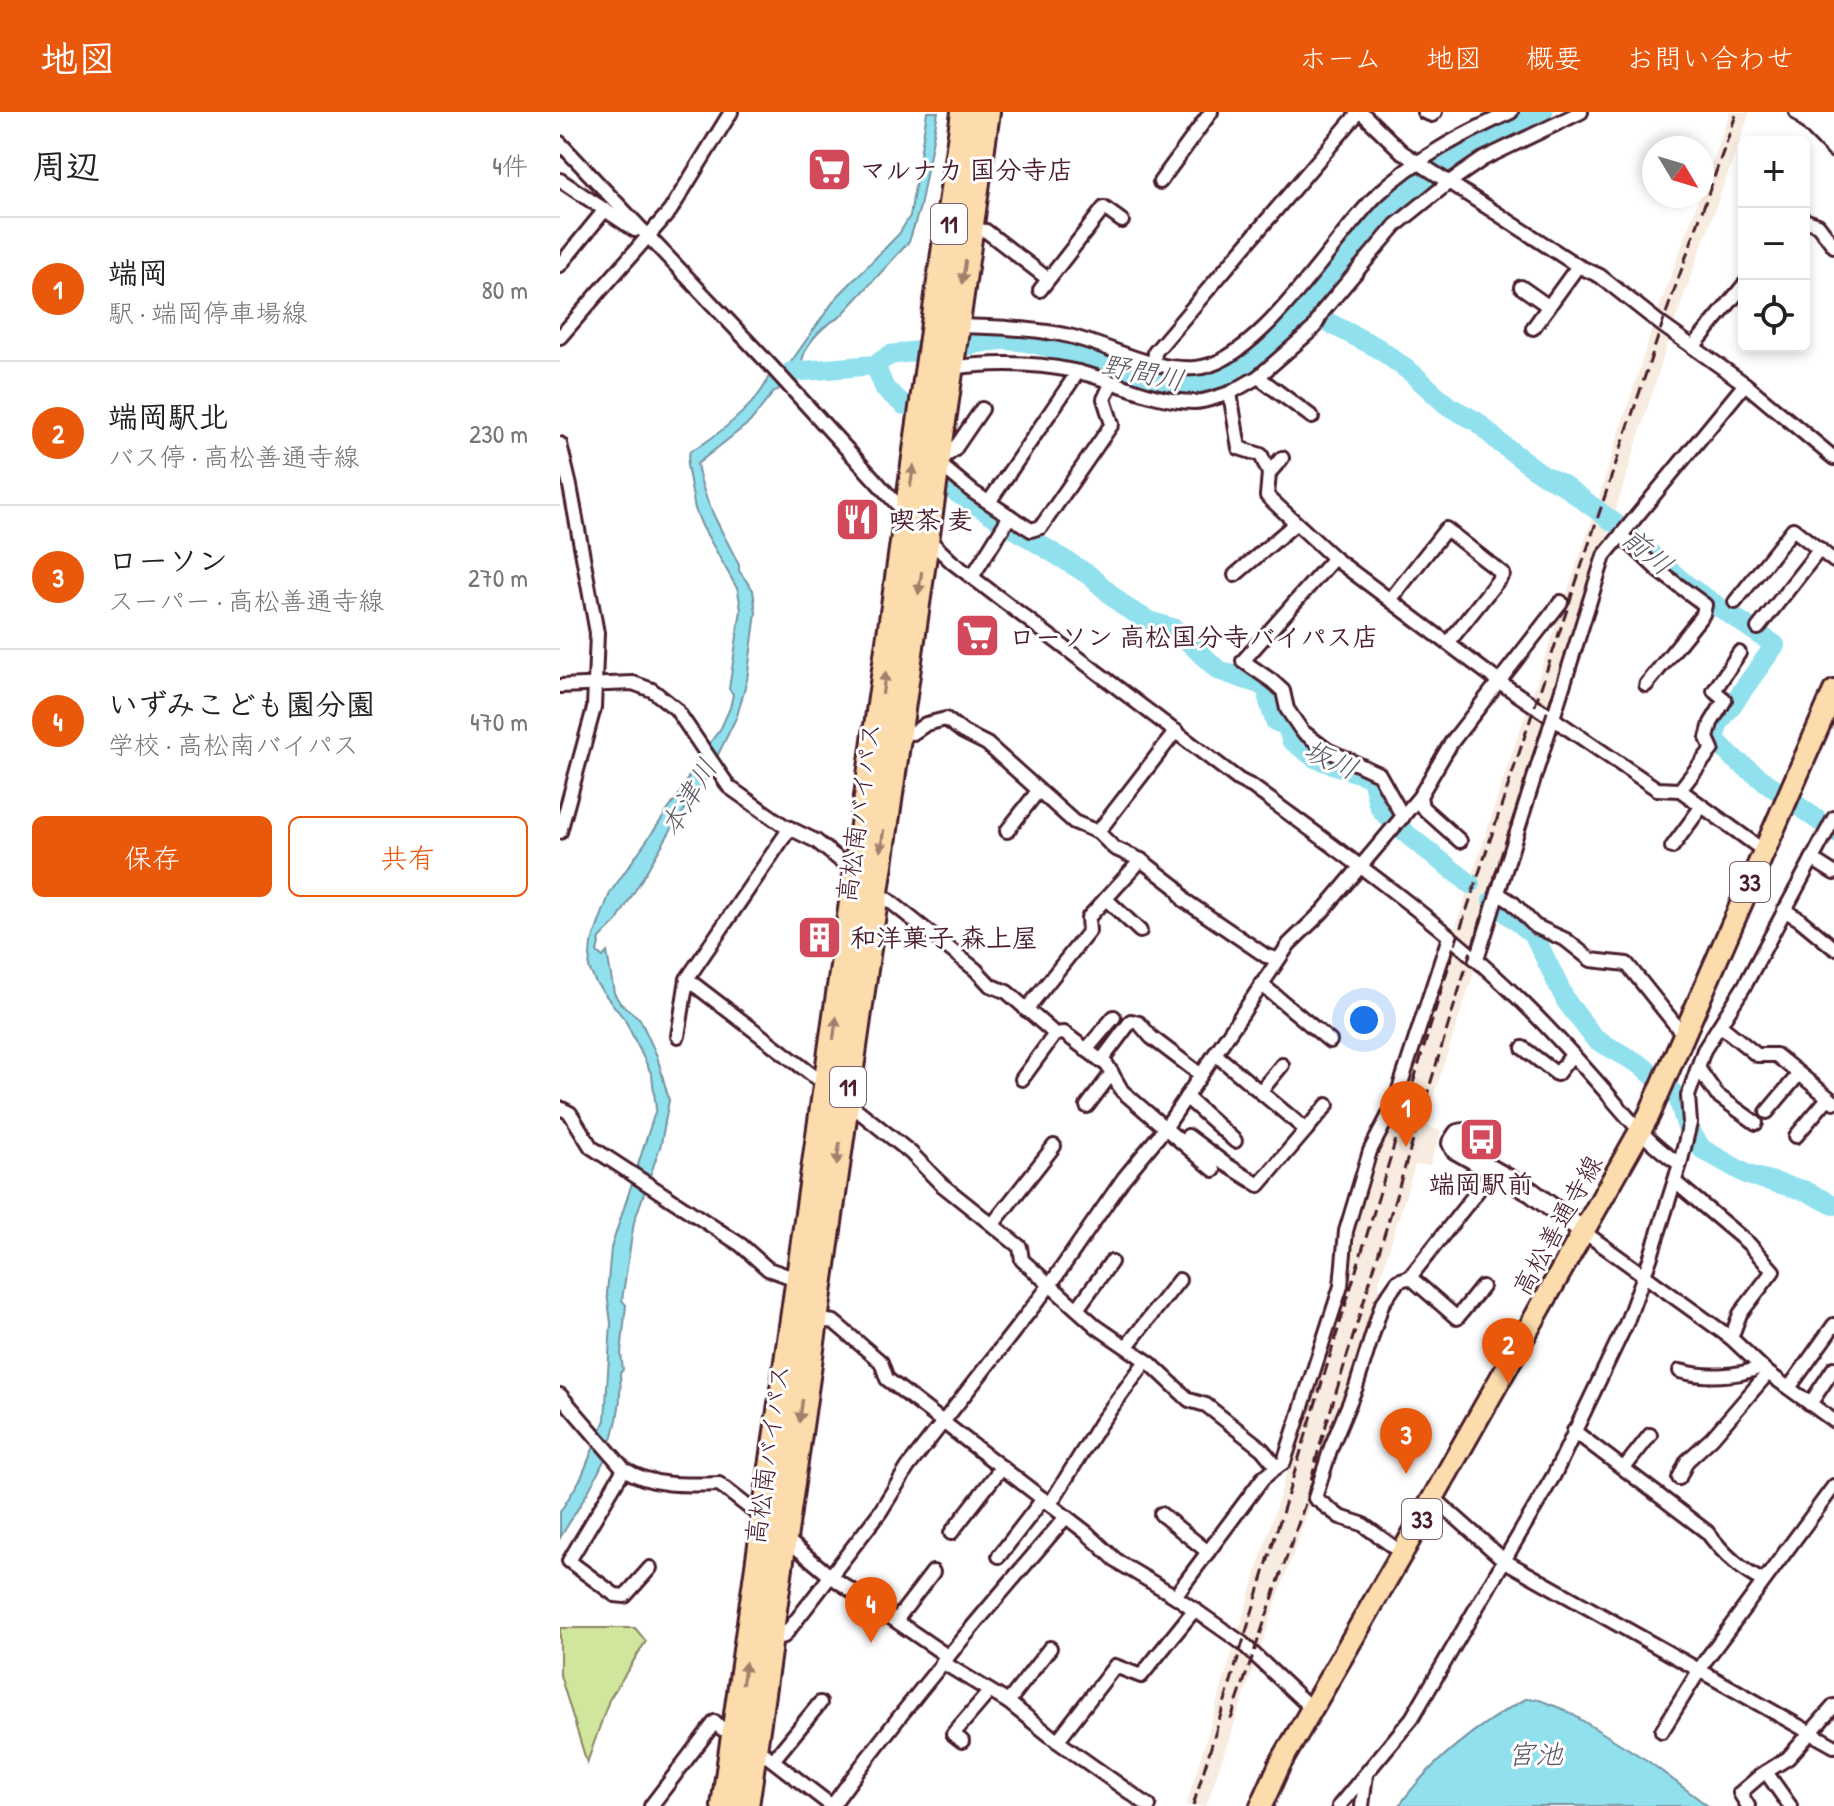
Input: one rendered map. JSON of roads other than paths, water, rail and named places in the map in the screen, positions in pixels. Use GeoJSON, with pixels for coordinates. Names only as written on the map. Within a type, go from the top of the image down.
{"type":"FeatureCollection","features":[{"type":"Feature","properties":{"kind":"highway","name":"高松南バイパス"},"geometry":{"type":"LineString","coordinates":[[948,332],[964,112]]}},
{"type":"Feature","properties":{"kind":"highway","name":"高松南バイパス"},"geometry":{"type":"LineString","coordinates":[[866,882],[906,515],[970,229],[987,112]]}},
{"type":"Feature","properties":{"kind":"highway","name":"高松南バイパス"},"geometry":{"type":"LineString","coordinates":[[724,1806],[755,1746],[799,1280],[866,882],[898,732],[937,462],[939,370]]}},
{"type":"Feature","properties":{"kind":"highway","name":"高松南バイパス"},"geometry":{"type":"LineString","coordinates":[[746,1806],[769,1639],[774,1528],[814,1319],[829,1088]]}},
{"type":"Feature","properties":{"kind":"main road"},"geometry":{"type":"LineString","coordinates":[[1815,112],[1834,132]]}},
{"type":"Feature","properties":{"kind":"main road","name":"高松善通寺線"},"geometry":{"type":"LineString","coordinates":[[1261,1806],[1280,1764],[1641,1130],[1833,694]]}},
{"type":"Feature","properties":{"kind":"main road"},"geometry":{"type":"LineString","coordinates":[[1474,1160],[1531,1192],[1584,1232]]}},
{"type":"Feature","properties":{"kind":"street"},"geometry":{"type":"LineString","coordinates":[[560,337],[670,211],[731,112]]}},
{"type":"Feature","properties":{"kind":"street"},"geometry":{"type":"LineString","coordinates":[[1160,182],[1211,112]]}},
{"type":"Feature","properties":{"kind":"street"},"geometry":{"type":"LineString","coordinates":[[1154,364],[1155,352],[1360,112],[1418,164],[1578,266],[1600,276],[1745,384],[1834,458]]}},
{"type":"Feature","properties":{"kind":"street"},"geometry":{"type":"LineString","coordinates":[[1424,112],[1432,115],[1435,112]]}},
{"type":"Feature","properties":{"kind":"street"},"geometry":{"type":"LineString","coordinates":[[948,332],[1061,334],[1154,364],[1197,368],[1226,359],[1252,340],[1377,195],[1466,132],[1511,112]]}},
{"type":"Feature","properties":{"kind":"street"},"geometry":{"type":"LineString","coordinates":[[939,370],[980,363],[1030,363],[1078,372],[1147,397],[1196,402],[1230,393],[1258,377],[1314,328],[1323,311],[1396,225],[1446,182],[1483,159],[1581,112]]}},
{"type":"Feature","properties":{"kind":"street"},"geometry":{"type":"LineString","coordinates":[[1796,112],[1834,151]]}},
{"type":"Feature","properties":{"kind":"street"},"geometry":{"type":"LineString","coordinates":[[1829,112],[1834,118]]}},
{"type":"Feature","properties":{"kind":"street"},"geometry":{"type":"LineString","coordinates":[[560,143],[798,395],[926,538],[952,562],[1360,867],[1477,959],[1641,1130],[1668,1157],[1680,1164]]}},
{"type":"Feature","properties":{"kind":"street"},"geometry":{"type":"LineString","coordinates":[[560,180],[648,238]]}},
{"type":"Feature","properties":{"kind":"street"},"geometry":{"type":"LineString","coordinates":[[970,229],[986,231],[1044,285],[1104,208],[1122,221]]}},
{"type":"Feature","properties":{"kind":"street"},"geometry":{"type":"LineString","coordinates":[[560,265],[604,211]]}},
{"type":"Feature","properties":{"kind":"street"},"geometry":{"type":"LineString","coordinates":[[1810,222],[1818,225],[1834,246]]}},
{"type":"Feature","properties":{"kind":"street"},"geometry":{"type":"LineString","coordinates":[[1533,328],[1578,266]]}},
{"type":"Feature","properties":{"kind":"street"},"geometry":{"type":"LineString","coordinates":[[1521,287],[1548,306]]}},
{"type":"Feature","properties":{"kind":"street"},"geometry":{"type":"LineString","coordinates":[[1693,347],[1738,292]]}},
{"type":"Feature","properties":{"kind":"street"},"geometry":{"type":"LineString","coordinates":[[989,502],[1078,372]]}},
{"type":"Feature","properties":{"kind":"street"},"geometry":{"type":"LineString","coordinates":[[1258,377],[1312,417]]}},
{"type":"Feature","properties":{"kind":"street"},"geometry":{"type":"LineString","coordinates":[[982,409],[954,450],[937,462],[989,502],[1006,522],[1031,530],[1041,527],[1112,424],[1104,399],[1111,384]]}},
{"type":"Feature","properties":{"kind":"street"},"geometry":{"type":"LineString","coordinates":[[1477,959],[1604,556],[1745,384]]}},
{"type":"Feature","properties":{"kind":"street"},"geometry":{"type":"LineString","coordinates":[[1230,393],[1239,448],[1261,455],[1269,473],[1267,496],[1334,558],[1498,681],[1657,789],[1680,790],[1764,851]]}},
{"type":"Feature","properties":{"kind":"street"},"geometry":{"type":"LineString","coordinates":[[560,444],[597,633],[596,686],[588,734],[560,832]]}},
{"type":"Feature","properties":{"kind":"street"},"geometry":{"type":"LineString","coordinates":[[1269,473],[1282,458]]}},
{"type":"Feature","properties":{"kind":"street"},"geometry":{"type":"LineString","coordinates":[[972,577],[1006,522]]}},
{"type":"Feature","properties":{"kind":"street"},"geometry":{"type":"LineString","coordinates":[[1235,575],[1296,523]]}},
{"type":"Feature","properties":{"kind":"street"},"geometry":{"type":"LineString","coordinates":[[1390,600],[1446,529],[1503,574],[1448,643]]}},
{"type":"Feature","properties":{"kind":"street"},"geometry":{"type":"LineString","coordinates":[[1735,602],[1793,529],[1834,561]]}},
{"type":"Feature","properties":{"kind":"street"},"geometry":{"type":"LineString","coordinates":[[1621,535],[1659,571],[1705,605],[1703,614],[1646,685]]}},
{"type":"Feature","properties":{"kind":"street"},"geometry":{"type":"LineString","coordinates":[[1758,628],[1820,549]]}},
{"type":"Feature","properties":{"kind":"street"},"geometry":{"type":"LineString","coordinates":[[1334,558],[1243,661],[1283,691],[1287,709],[1302,731],[1327,750],[1379,774],[1399,821]]}},
{"type":"Feature","properties":{"kind":"street"},"geometry":{"type":"LineString","coordinates":[[769,1639],[784,1636],[880,1512],[908,1467],[1050,1285],[1124,1178],[1168,1123],[1289,944],[1322,912],[1420,796],[1451,743],[1561,602]]}},
{"type":"Feature","properties":{"kind":"street"},"geometry":{"type":"LineString","coordinates":[[1680,790],[1712,749],[1707,738],[1711,723],[1725,700],[1714,691],[1739,653]]}},
{"type":"Feature","properties":{"kind":"street"},"geometry":{"type":"LineString","coordinates":[[560,686],[623,682],[643,685],[669,703],[721,778],[736,793],[816,841],[976,970],[990,985],[1007,992],[1055,1034],[1064,1033],[1101,1061],[1122,1091],[1259,1185],[1327,1105]]}},
{"type":"Feature","properties":{"kind":"street"},"geometry":{"type":"LineString","coordinates":[[898,732],[913,733],[926,724],[946,719],[987,744],[1074,822],[1098,832],[1114,848],[1141,860],[1176,887],[1184,900],[1266,956],[1278,959]]}},
{"type":"Feature","properties":{"kind":"street"},"geometry":{"type":"LineString","coordinates":[[1098,832],[1176,731]]}},
{"type":"Feature","properties":{"kind":"street"},"geometry":{"type":"LineString","coordinates":[[1007,831],[1038,791]]}},
{"type":"Feature","properties":{"kind":"street"},"geometry":{"type":"LineString","coordinates":[[1420,796],[1422,807],[1460,841]]}},
{"type":"Feature","properties":{"kind":"street"},"geometry":{"type":"LineString","coordinates":[[1672,847],[1702,806]]}},
{"type":"Feature","properties":{"kind":"street"},"geometry":{"type":"LineString","coordinates":[[1339,1806],[1412,1718],[1540,1501],[1626,1324],[1675,1182],[1688,1129],[1688,1096],[1704,1050],[1721,1026],[1830,825]]}},
{"type":"Feature","properties":{"kind":"street"},"geometry":{"type":"LineString","coordinates":[[678,1036],[687,979],[790,828]]}},
{"type":"Feature","properties":{"kind":"street"},"geometry":{"type":"LineString","coordinates":[[1812,859],[1834,873]]}},
{"type":"Feature","properties":{"kind":"street"},"geometry":{"type":"LineString","coordinates":[[1026,1010],[1089,931],[1088,918],[1141,860]]}},
{"type":"Feature","properties":{"kind":"street"},"geometry":{"type":"LineString","coordinates":[[1499,894],[1513,903],[1535,926],[1566,940],[1591,960],[1627,964],[1678,1028],[1686,1032]]}},
{"type":"Feature","properties":{"kind":"street"},"geometry":{"type":"LineString","coordinates":[[1106,899],[1140,931]]}},
{"type":"Feature","properties":{"kind":"street"},"geometry":{"type":"LineString","coordinates":[[1784,910],[1834,948]]}},
{"type":"Feature","properties":{"kind":"street"},"geometry":{"type":"LineString","coordinates":[[1175,1596],[1263,1478],[1284,1462],[1341,1286],[1346,1231],[1370,1151],[1394,1105],[1449,937]]}},
{"type":"Feature","properties":{"kind":"street"},"geometry":{"type":"LineString","coordinates":[[687,979],[911,1153],[941,1184],[1020,1247],[1022,1260],[1097,1327],[1146,1361],[1189,1400],[1206,1405],[1262,1449],[1277,1467]]}},
{"type":"Feature","properties":{"kind":"street"},"geometry":{"type":"LineString","coordinates":[[1261,984],[1330,1041]]}},
{"type":"Feature","properties":{"kind":"street"},"geometry":{"type":"LineString","coordinates":[[1086,1050],[1114,1017]]}},
{"type":"Feature","properties":{"kind":"street"},"geometry":{"type":"LineString","coordinates":[[1101,1061],[1131,1021],[1139,1023],[1151,1037],[1201,1075]]}},
{"type":"Feature","properties":{"kind":"street"},"geometry":{"type":"LineString","coordinates":[[1721,1026],[1757,1055],[1776,1055],[1831,1100],[1796,1136]]}},
{"type":"Feature","properties":{"kind":"street"},"geometry":{"type":"LineString","coordinates":[[1022,1079],[1055,1034]]}},
{"type":"Feature","properties":{"kind":"street"},"geometry":{"type":"LineString","coordinates":[[1523,1048],[1557,1074],[1572,1055]]}},
{"type":"Feature","properties":{"kind":"street"},"geometry":{"type":"LineString","coordinates":[[1215,1054],[1306,1130]]}},
{"type":"Feature","properties":{"kind":"street"},"geometry":{"type":"LineString","coordinates":[[1260,1092],[1282,1065]]}},
{"type":"Feature","properties":{"kind":"street"},"geometry":{"type":"LineString","coordinates":[[1698,1068],[1717,1095],[1756,1123]]}},
{"type":"Feature","properties":{"kind":"street"},"geometry":{"type":"LineString","coordinates":[[1087,1106],[1112,1073]]}},
{"type":"Feature","properties":{"kind":"street"},"geometry":{"type":"LineString","coordinates":[[1767,1112],[1799,1074]]}},
{"type":"Feature","properties":{"kind":"street"},"geometry":{"type":"LineString","coordinates":[[1186,1097],[1235,1141]]}},
{"type":"Feature","properties":{"kind":"street"},"geometry":{"type":"LineString","coordinates":[[560,1108],[570,1113],[591,1147],[741,1245],[768,1269],[799,1280]]}},
{"type":"Feature","properties":{"kind":"street"},"geometry":{"type":"LineString","coordinates":[[1168,1123],[1214,1170]]}},
{"type":"Feature","properties":{"kind":"street"},"geometry":{"type":"LineString","coordinates":[[993,1224],[1054,1146]]}},
{"type":"Feature","properties":{"kind":"street"},"geometry":{"type":"LineString","coordinates":[[1402,1553],[1362,1524],[1340,1517],[1315,1498],[1356,1387],[1382,1304],[1398,1281],[1410,1277],[1494,1170]]}},
{"type":"Feature","properties":{"kind":"street"},"geometry":{"type":"LineString","coordinates":[[1675,1182],[1749,1244],[1773,1271],[1740,1314],[1731,1338]]}},
{"type":"Feature","properties":{"kind":"street"},"geometry":{"type":"LineString","coordinates":[[1584,1232],[1731,1338],[1764,1370],[1834,1421]]}},
{"type":"Feature","properties":{"kind":"street"},"geometry":{"type":"LineString","coordinates":[[1077,1309],[1111,1262]]}},
{"type":"Feature","properties":{"kind":"street"},"geometry":{"type":"LineString","coordinates":[[1410,1277],[1457,1318],[1482,1287]]}},
{"type":"Feature","properties":{"kind":"street"},"geometry":{"type":"LineString","coordinates":[[1127,1346],[1179,1280]]}},
{"type":"Feature","properties":{"kind":"street"},"geometry":{"type":"LineString","coordinates":[[814,1319],[834,1322],[881,1362],[887,1379],[1047,1501],[1118,1562],[1195,1609],[1242,1643],[1312,1709]]}},
{"type":"Feature","properties":{"kind":"street"},"geometry":{"type":"LineString","coordinates":[[1789,1388],[1834,1325]]}},
{"type":"Feature","properties":{"kind":"street"},"geometry":{"type":"LineString","coordinates":[[999,1556],[1047,1501],[1146,1361]]}},
{"type":"Feature","properties":{"kind":"street"},"geometry":{"type":"LineString","coordinates":[[1810,1404],[1834,1368]]}},
{"type":"Feature","properties":{"kind":"street"},"geometry":{"type":"LineString","coordinates":[[1680,1371],[1693,1375],[1721,1375],[1764,1370]]}},
{"type":"Feature","properties":{"kind":"street"},"geometry":{"type":"LineString","coordinates":[[1679,1478],[1687,1461],[1712,1438],[1764,1370]]}},
{"type":"Feature","properties":{"kind":"street"},"geometry":{"type":"LineString","coordinates":[[560,1395],[622,1466],[637,1477],[681,1486],[719,1484],[829,1575],[897,1619],[989,1692],[1008,1702],[1149,1806]]}},
{"type":"Feature","properties":{"kind":"street"},"geometry":{"type":"LineString","coordinates":[[1574,1431],[1707,1532],[1720,1549],[1750,1575],[1763,1581]]}},
{"type":"Feature","properties":{"kind":"street"},"geometry":{"type":"LineString","coordinates":[[1624,1468],[1650,1435]]}},
{"type":"Feature","properties":{"kind":"street"},"geometry":{"type":"LineString","coordinates":[[622,1466],[569,1561],[615,1595],[625,1596],[650,1568]]}},
{"type":"Feature","properties":{"kind":"street"},"geometry":{"type":"LineString","coordinates":[[951,1533],[1002,1467]]}},
{"type":"Feature","properties":{"kind":"street"},"geometry":{"type":"LineString","coordinates":[[1662,1731],[1763,1581],[1834,1486]]}},
{"type":"Feature","properties":{"kind":"street"},"geometry":{"type":"LineString","coordinates":[[1434,1498],[1505,1561],[1834,1746]]}},
{"type":"Feature","properties":{"kind":"street"},"geometry":{"type":"LineString","coordinates":[[1161,1514],[1208,1552]]}},
{"type":"Feature","properties":{"kind":"street"},"geometry":{"type":"LineString","coordinates":[[651,1806],[715,1722],[722,1729],[755,1746],[832,1806],[882,1737],[945,1659],[1066,1517]]}},
{"type":"Feature","properties":{"kind":"street"},"geometry":{"type":"LineString","coordinates":[[897,1619],[933,1572]]}},
{"type":"Feature","properties":{"kind":"street"},"geometry":{"type":"LineString","coordinates":[[1057,1741],[1115,1666],[1141,1676],[1195,1609]]}},
{"type":"Feature","properties":{"kind":"street"},"geometry":{"type":"LineString","coordinates":[[1008,1702],[1050,1648]]}},
{"type":"Feature","properties":{"kind":"street"},"geometry":{"type":"LineString","coordinates":[[962,1741],[953,1734],[989,1692]]}},
{"type":"Feature","properties":{"kind":"street"},"geometry":{"type":"LineString","coordinates":[[755,1746],[820,1703]]}},
{"type":"Feature","properties":{"kind":"street"},"geometry":{"type":"LineString","coordinates":[[1748,1806],[1740,1793],[1788,1758],[1834,1706]]}},
{"type":"Feature","properties":{"kind":"street"},"geometry":{"type":"LineString","coordinates":[[1766,1772],[1790,1806]]}},
{"type":"Feature","properties":{"kind":"street"},"geometry":{"type":"LineString","coordinates":[[1362,1806],[1366,1774]]}},
{"type":"Feature","properties":{"kind":"water","name":"本津川"},"geometry":{"type":"Polygon","coordinates":[[[927,112],[938,112],[920,207],[909,242],[840,317],[825,326],[812,340],[803,357],[802,374],[773,393],[750,422],[697,464],[709,504],[739,565],[739,571],[753,590],[756,613],[747,680],[737,716],[707,777],[671,830],[617,921],[600,938],[597,952],[603,957],[607,952],[614,993],[620,1003],[640,1019],[657,1056],[669,1100],[661,1144],[634,1222],[622,1300],[626,1305],[621,1354],[623,1370],[620,1373],[620,1397],[612,1440],[584,1499],[560,1538],[560,1512],[581,1478],[605,1420],[611,1323],[607,1293],[611,1248],[656,1109],[652,1075],[625,1020],[596,983],[589,968],[591,944],[610,893],[721,728],[733,694],[729,689],[741,610],[738,590],[695,509],[687,465],[690,451],[735,419],[756,398],[768,378],[786,369],[836,298],[899,234],[910,216],[927,112]]]}},
{"type":"Feature","properties":{"kind":"water","name":"宮池"},"geometry":{"type":"Polygon","coordinates":[[[1526,1699],[1537,1699],[1565,1710],[1648,1761],[1708,1806],[1399,1806],[1456,1745],[1526,1699]]]}},
{"type":"Feature","properties":{"kind":"waterway","name":"野間川"},"geometry":{"type":"LineString","coordinates":[[791,372],[875,365],[890,355],[1005,340],[1056,349],[1163,381],[1188,384],[1212,381],[1237,370],[1262,353],[1286,330],[1373,225],[1410,190],[1465,153],[1543,112]]}},
{"type":"Feature","properties":{"kind":"waterway","name":"前川"},"geometry":{"type":"LineString","coordinates":[[1304,310],[1378,348],[1448,406],[1476,421],[1543,475],[1562,484],[1617,525],[1688,586],[1775,645],[1717,726],[1716,740],[1733,758],[1834,832]]}},
{"type":"Feature","properties":{"kind":"waterway","name":"坂川"},"geometry":{"type":"LineString","coordinates":[[875,365],[885,389],[904,405]]}},
{"type":"Feature","properties":{"kind":"waterway","name":"坂川"},"geometry":{"type":"LineString","coordinates":[[952,490],[1089,575],[1125,607],[1149,621],[1175,629],[1218,670],[1270,690],[1268,698],[1275,721],[1287,726],[1291,740],[1315,758],[1370,777],[1384,813],[1470,884]]}},
{"type":"Feature","properties":{"kind":"waterway","name":"坂川"},"geometry":{"type":"LineString","coordinates":[[1492,901],[1534,935],[1566,1001],[1595,1039],[1641,1065],[1678,1097],[1686,1125],[1702,1149],[1748,1175],[1806,1191],[1834,1205]]}},
{"type":"Feature","properties":{"kind":"railway"},"geometry":{"type":"LineString","coordinates":[[1193,1806],[1456,942],[1662,325],[1737,112]]}},
{"type":"Feature","properties":{"kind":"railway"},"geometry":{"type":"LineString","coordinates":[[1231,1719],[1307,1498],[1319,1448],[1553,693]]}},
{"type":"Feature","properties":{"kind":"place","name":"マルナカ 国分寺店"},"geometry":{"type":"Point","coordinates":[829,169]}},
{"type":"Feature","properties":{"kind":"place","name":"喫茶 麦"},"geometry":{"type":"Point","coordinates":[858,519]}},
{"type":"Feature","properties":{"kind":"place","name":"ローソン 高松国分寺バイパス店"},"geometry":{"type":"Point","coordinates":[978,636]}},
{"type":"Feature","properties":{"kind":"place","name":"和洋菓子 森上屋"},"geometry":{"type":"Point","coordinates":[819,937]}},
{"type":"Feature","properties":{"kind":"place","name":"端岡駅前"},"geometry":{"type":"Point","coordinates":[1481,1140]}},
{"type":"Feature","properties":{"kind":"place","name":"端岡"},"geometry":{"type":"Point","coordinates":[1406,1147]}},
{"type":"Feature","properties":{"kind":"place","name":"端岡駅北"},"geometry":{"type":"Point","coordinates":[1508,1384]}},
{"type":"Feature","properties":{"kind":"place","name":"ローソン"},"geometry":{"type":"Point","coordinates":[1406,1474]}},
{"type":"Feature","properties":{"kind":"place","name":"いずみこども園分園"},"geometry":{"type":"Point","coordinates":[871,1643]}}]}
